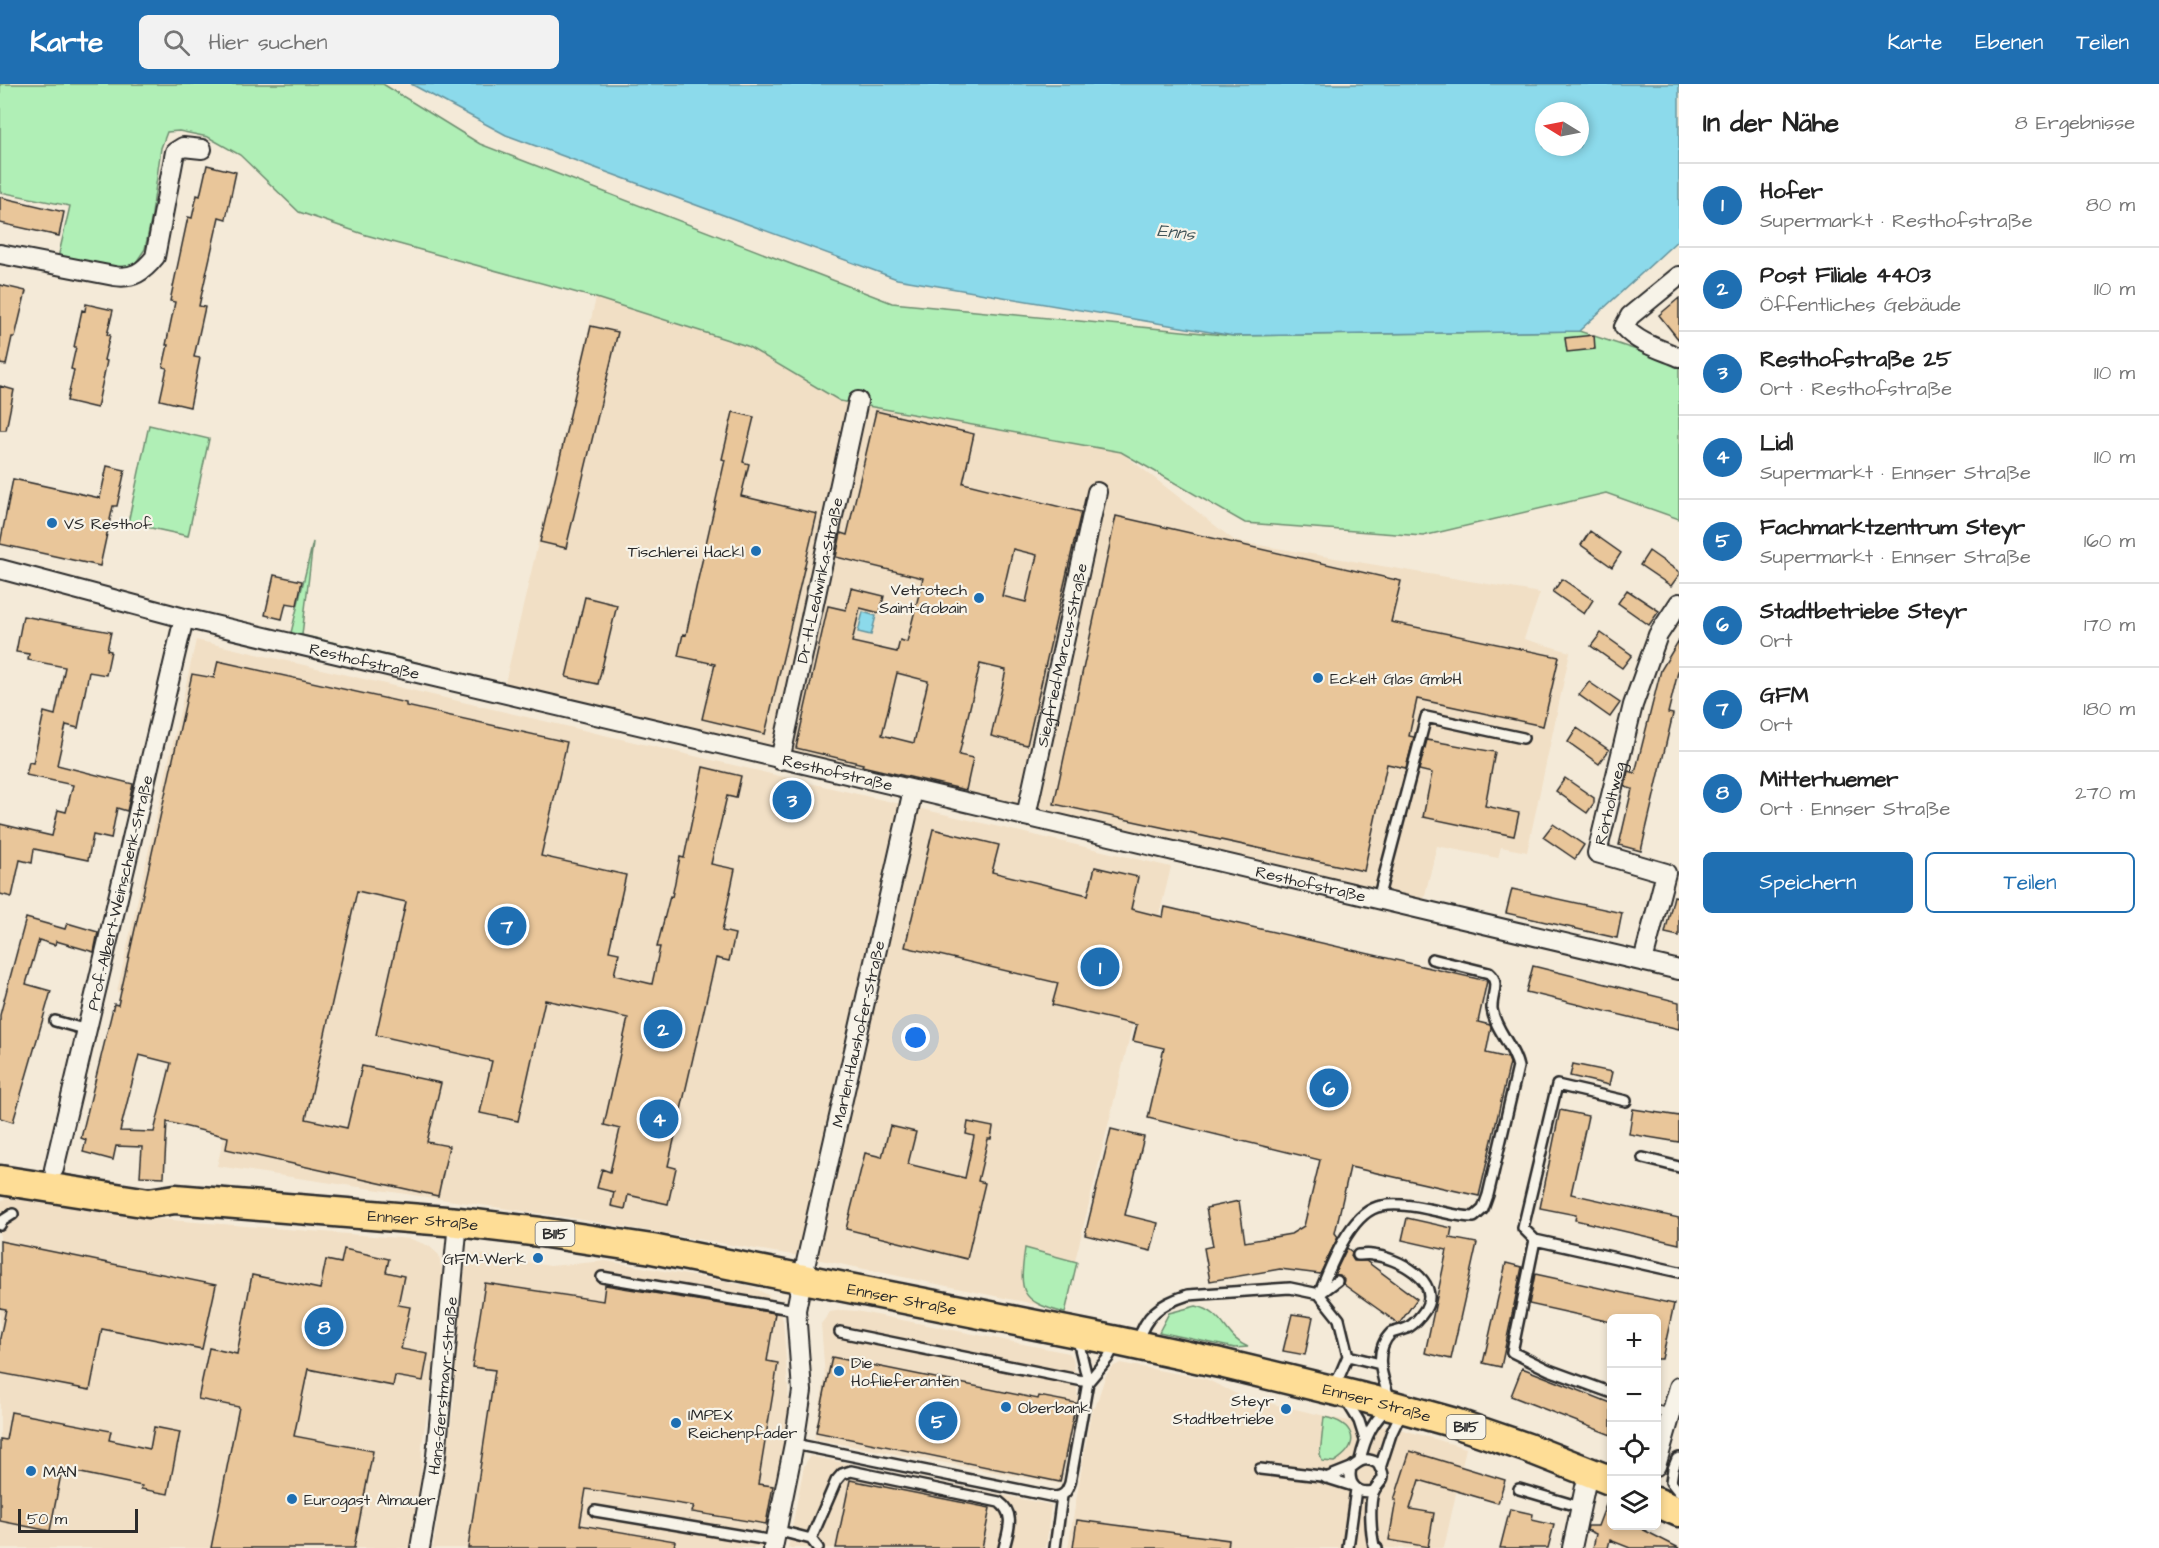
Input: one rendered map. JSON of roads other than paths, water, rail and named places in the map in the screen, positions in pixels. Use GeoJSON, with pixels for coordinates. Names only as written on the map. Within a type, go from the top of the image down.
{"type":"FeatureCollection","features":[{"type":"Feature","properties":{"kind":"main road","name":"Ennser Straße"},"geometry":{"type":"LineString","coordinates":[[0,1160],[152,1187],[175,1199]]}},
{"type":"Feature","properties":{"kind":"main road","name":"Ennser Straße"},"geometry":{"type":"LineString","coordinates":[[0,1180],[149,1203],[175,1199],[458,1222],[641,1247],[1127,1344],[1332,1390],[1465,1426],[1601,1477]]}},
{"type":"Feature","properties":{"kind":"main road"},"geometry":{"type":"LineString","coordinates":[[1661,1504],[1679,1512]]}},
{"type":"Feature","properties":{"kind":"street"},"geometry":{"type":"LineString","coordinates":[[0,254],[114,276],[132,276],[147,267],[155,257],[175,152],[183,147],[202,149]]}},
{"type":"Feature","properties":{"kind":"street"},"geometry":{"type":"LineString","coordinates":[[1679,276],[1630,316],[1624,327],[1641,341],[1679,357]]}},
{"type":"Feature","properties":{"kind":"street","name":"Dr.-H-Ledwinka-Straße"},"geometry":{"type":"LineString","coordinates":[[780,760],[858,401]]}},
{"type":"Feature","properties":{"kind":"street","name":"Siegfried-Marcus-Straße"},"geometry":{"type":"LineString","coordinates":[[1026,816],[1097,492]]}},
{"type":"Feature","properties":{"kind":"street","name":"Resthofstraße"},"geometry":{"type":"LineString","coordinates":[[0,568],[184,618],[1679,970]]}},
{"type":"Feature","properties":{"kind":"street","name":"Rörholtweg"},"geometry":{"type":"LineString","coordinates":[[1643,961],[1666,873],[1597,853],[1633,705],[1658,635],[1679,603]]}},
{"type":"Feature","properties":{"kind":"street","name":"Prof.-Albert-Weinschenk-Straße"},"geometry":{"type":"LineString","coordinates":[[54,1169],[184,618]]}},
{"type":"Feature","properties":{"kind":"street","name":"Marlen-Haushofer-Straße"},"geometry":{"type":"LineString","coordinates":[[774,1540],[794,1444],[802,1391],[796,1310],[913,790]]}},
{"type":"Feature","properties":{"kind":"street","name":"Hans-Gerstmayr-Straße"},"geometry":{"type":"LineString","coordinates":[[420,1548],[436,1456],[458,1222]]}},
{"type":"Feature","properties":{"kind":"street"},"geometry":{"type":"LineString","coordinates":[[1661,1448],[1679,1387]]}},
{"type":"Feature","properties":{"kind":"street"},"geometry":{"type":"LineString","coordinates":[[1572,1548],[1580,1507],[1601,1477]]}},
{"type":"Feature","properties":{"kind":"lane"},"geometry":{"type":"LineString","coordinates":[[1378,899],[1426,717],[1523,738]]}},
{"type":"Feature","properties":{"kind":"lane"},"geometry":{"type":"LineString","coordinates":[[1319,1294],[1348,1233],[1364,1214],[1380,1206],[1402,1205],[1459,1217],[1474,1217],[1482,1209],[1488,1195],[1518,1066],[1494,1018],[1492,1007],[1496,983],[1494,978],[1489,973],[1432,959]]}},
{"type":"Feature","properties":{"kind":"lane"},"geometry":{"type":"LineString","coordinates":[[55,1021],[87,1030]]}},
{"type":"Feature","properties":{"kind":"lane"},"geometry":{"type":"LineString","coordinates":[[1626,1101],[1557,1085],[1523,1228],[1535,1240],[1679,1272]]}},
{"type":"Feature","properties":{"kind":"lane"},"geometry":{"type":"LineString","coordinates":[[1643,1158],[1679,1167]]}},
{"type":"Feature","properties":{"kind":"lane"},"geometry":{"type":"LineString","coordinates":[[0,1225],[2,1221],[14,1214]]}},
{"type":"Feature","properties":{"kind":"lane"},"geometry":{"type":"LineString","coordinates":[[1535,1240],[1512,1352],[1549,1370],[1607,1392]]}},
{"type":"Feature","properties":{"kind":"lane"},"geometry":{"type":"LineString","coordinates":[[1358,1256],[1371,1254],[1381,1256],[1406,1267],[1420,1276],[1429,1291],[1426,1308],[1420,1316],[1407,1328],[1391,1333],[1383,1347],[1380,1364],[1398,1406],[1380,1468],[1382,1481],[1373,1491],[1371,1527],[1374,1546],[1377,1548]]}},
{"type":"Feature","properties":{"kind":"lane"},"geometry":{"type":"LineString","coordinates":[[602,1277],[796,1310]]}},
{"type":"Feature","properties":{"kind":"lane"},"geometry":{"type":"LineString","coordinates":[[1319,1294],[1336,1281]]}},
{"type":"Feature","properties":{"kind":"lane"},"geometry":{"type":"LineString","coordinates":[[1088,1382],[1108,1358],[1127,1344],[1154,1312],[1174,1300],[1188,1295],[1290,1288],[1319,1294],[1339,1319],[1348,1356],[1332,1390],[1359,1421],[1365,1440]]}},
{"type":"Feature","properties":{"kind":"lane"},"geometry":{"type":"LineString","coordinates":[[840,1332],[1088,1382]]}},
{"type":"Feature","properties":{"kind":"lane"},"geometry":{"type":"LineString","coordinates":[[794,1444],[1056,1497],[1062,1496],[1070,1483],[1088,1382],[1076,1334]]}},
{"type":"Feature","properties":{"kind":"lane"},"geometry":{"type":"LineString","coordinates":[[1348,1356],[1380,1364]]}},
{"type":"Feature","properties":{"kind":"lane"},"geometry":{"type":"LineString","coordinates":[[1326,1478],[1352,1468],[1360,1460],[1365,1440],[1376,1421],[1398,1406]]}},
{"type":"Feature","properties":{"kind":"lane"},"geometry":{"type":"LineString","coordinates":[[1679,1458],[1673,1469],[1671,1482],[1679,1492]]}},
{"type":"Feature","properties":{"kind":"lane"},"geometry":{"type":"LineString","coordinates":[[1360,1460],[1372,1460],[1380,1468]]}},
{"type":"Feature","properties":{"kind":"lane"},"geometry":{"type":"LineString","coordinates":[[1348,1548],[1355,1488],[1350,1481],[1352,1468]]}},
{"type":"Feature","properties":{"kind":"lane"},"geometry":{"type":"LineString","coordinates":[[1260,1469],[1326,1478],[1368,1492],[1373,1491]]}},
{"type":"Feature","properties":{"kind":"lane"},"geometry":{"type":"LineString","coordinates":[[811,1539],[836,1481],[842,1474],[851,1471],[999,1502],[1010,1515],[1004,1548]]}},
{"type":"Feature","properties":{"kind":"lane"},"geometry":{"type":"LineString","coordinates":[[1519,1489],[1580,1507]]}},
{"type":"Feature","properties":{"kind":"lane"},"geometry":{"type":"LineString","coordinates":[[1055,1548],[1062,1496]]}},
{"type":"Feature","properties":{"kind":"lane"},"geometry":{"type":"LineString","coordinates":[[595,1511],[774,1540],[811,1539]]}},
{"type":"Feature","properties":{"kind":"lane"},"geometry":{"type":"LineString","coordinates":[[811,1539],[818,1548]]}},
{"type":"Feature","properties":{"kind":"water","name":"Enns"},"geometry":{"type":"Polygon","coordinates":[[[411,84],[1679,84],[1679,239],[1579,331],[1234,336],[897,279],[506,135],[411,84]]]}},
{"type":"Feature","properties":{"kind":"water"},"geometry":{"type":"Polygon","coordinates":[[[863,612],[876,616],[871,635],[858,632],[863,612]]]}},
{"type":"Feature","properties":{"kind":"place","name":"VS Resthof"},"geometry":{"type":"Point","coordinates":[52,523]}},
{"type":"Feature","properties":{"kind":"place","name":"Tischlerei Hackl"},"geometry":{"type":"Point","coordinates":[756,551]}},
{"type":"Feature","properties":{"kind":"place","name":"Vetrotech Saint-Gobain"},"geometry":{"type":"Point","coordinates":[979,598]}},
{"type":"Feature","properties":{"kind":"place","name":"Eckelt Glas GmbH"},"geometry":{"type":"Point","coordinates":[1318,678]}},
{"type":"Feature","properties":{"kind":"place","name":"Resthofstraße 25"},"geometry":{"type":"Point","coordinates":[792,800]}},
{"type":"Feature","properties":{"kind":"place","name":"GFM"},"geometry":{"type":"Point","coordinates":[507,926]}},
{"type":"Feature","properties":{"kind":"place","name":"Hofer"},"geometry":{"type":"Point","coordinates":[1100,967]}},
{"type":"Feature","properties":{"kind":"place","name":"Post Filiale 4403"},"geometry":{"type":"Point","coordinates":[663,1029]}},
{"type":"Feature","properties":{"kind":"place","name":"Stadtbetriebe Steyr"},"geometry":{"type":"Point","coordinates":[1329,1088]}},
{"type":"Feature","properties":{"kind":"place","name":"Lidl"},"geometry":{"type":"Point","coordinates":[659,1119]}},
{"type":"Feature","properties":{"kind":"place","name":"GFM-Werk"},"geometry":{"type":"Point","coordinates":[538,1258]}},
{"type":"Feature","properties":{"kind":"place","name":"Mitterhuemer"},"geometry":{"type":"Point","coordinates":[324,1327]}},
{"type":"Feature","properties":{"kind":"place","name":"Die Hoflieferanten"},"geometry":{"type":"Point","coordinates":[839,1371]}},
{"type":"Feature","properties":{"kind":"place","name":"Oberbank"},"geometry":{"type":"Point","coordinates":[1006,1407]}},
{"type":"Feature","properties":{"kind":"place","name":"Steyr Stadtbetriebe"},"geometry":{"type":"Point","coordinates":[1286,1409]}},
{"type":"Feature","properties":{"kind":"place","name":"Fachmarktzentrum Steyr"},"geometry":{"type":"Point","coordinates":[938,1421]}},
{"type":"Feature","properties":{"kind":"place","name":"IMPEX Reichenpfader"},"geometry":{"type":"Point","coordinates":[676,1423]}},
{"type":"Feature","properties":{"kind":"place","name":"MAN"},"geometry":{"type":"Point","coordinates":[31,1471]}},
{"type":"Feature","properties":{"kind":"place","name":"Eurogast Almauer"},"geometry":{"type":"Point","coordinates":[292,1499]}}]}
